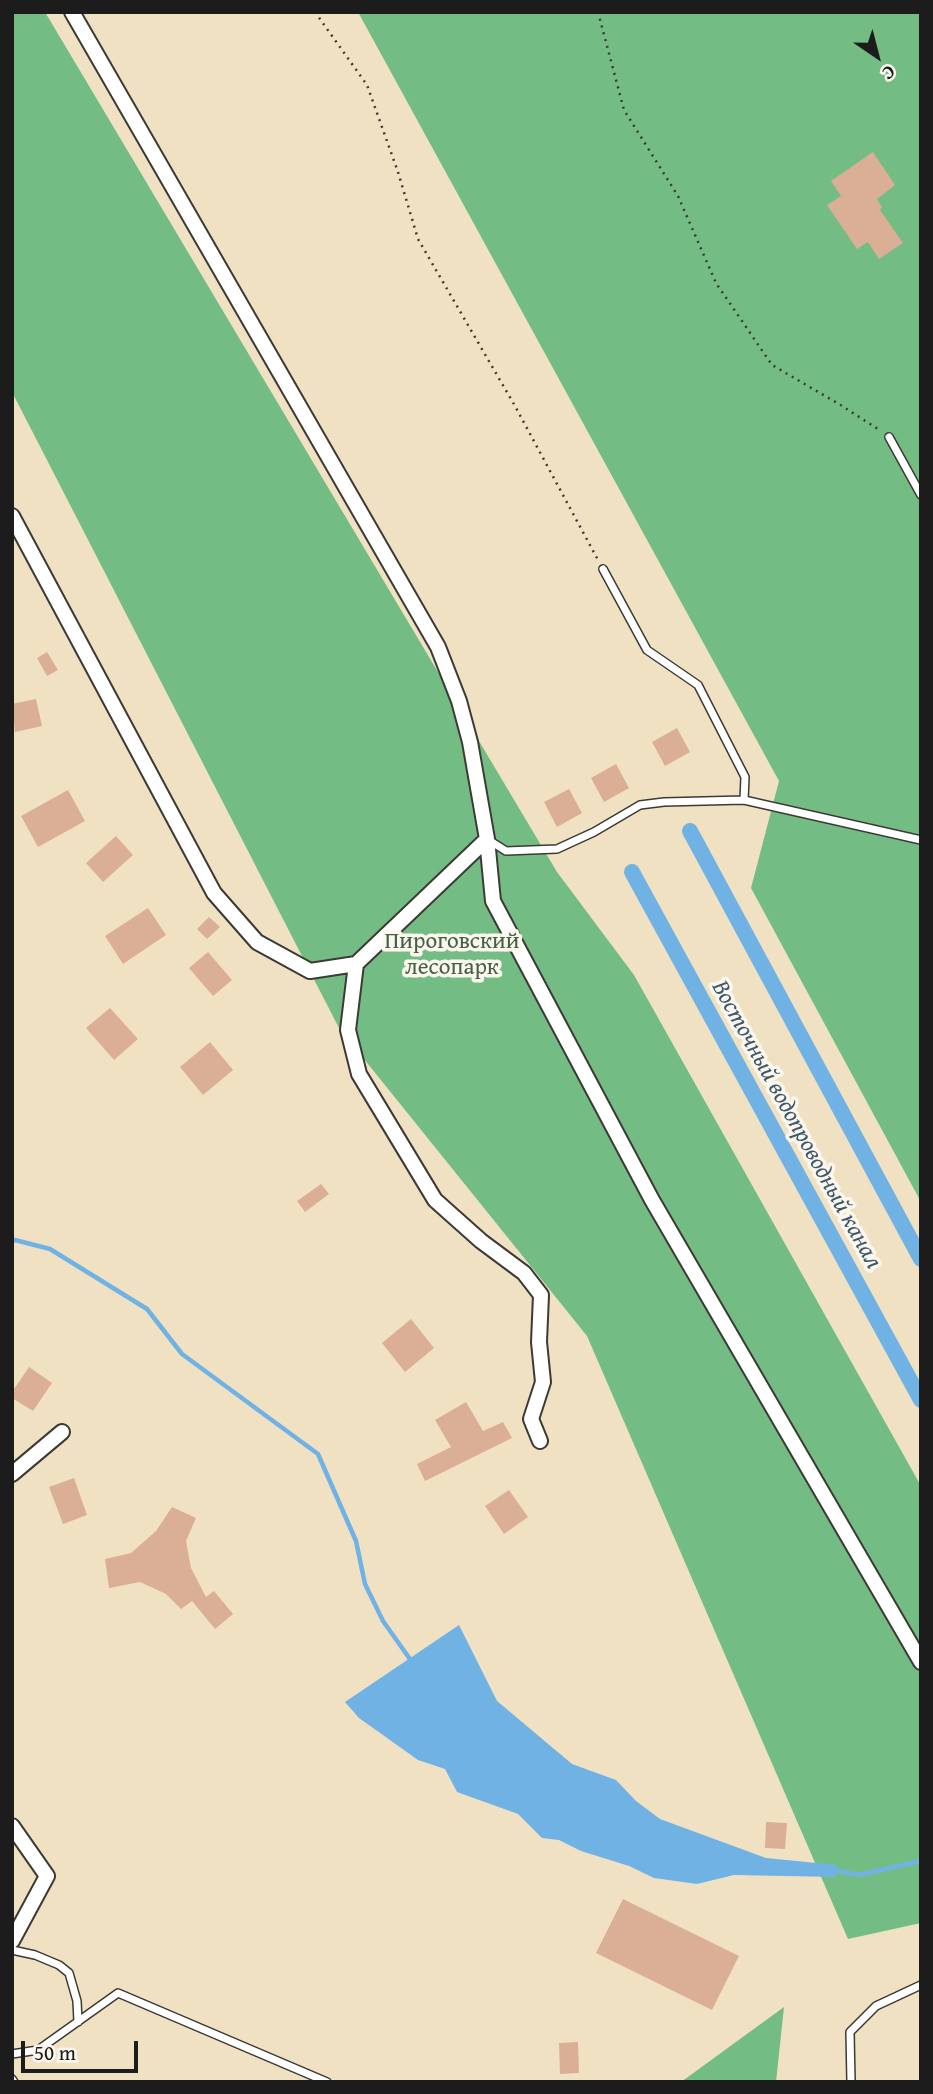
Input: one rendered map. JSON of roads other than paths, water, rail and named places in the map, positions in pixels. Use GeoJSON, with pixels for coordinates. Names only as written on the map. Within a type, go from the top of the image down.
{"type":"FeatureCollection","features":[{"type":"Feature","properties":{"kind":"street"},"geometry":{"type":"LineString","coordinates":[[72,12],[438,647],[459,701],[470,742],[487,839],[493,901],[652,1200],[921,1662]]}},
{"type":"Feature","properties":{"kind":"street"},"geometry":{"type":"LineString","coordinates":[[12,516],[214,893],[257,942],[310,971],[356,964],[487,839]]}},
{"type":"Feature","properties":{"kind":"street"},"geometry":{"type":"LineString","coordinates":[[356,964],[348,1031],[359,1074],[435,1200],[481,1241],[524,1273],[541,1295],[539,1342],[543,1382],[531,1419],[540,1441]]}},
{"type":"Feature","properties":{"kind":"street"},"geometry":{"type":"LineString","coordinates":[[12,1474],[62,1432]]}},
{"type":"Feature","properties":{"kind":"street"},"geometry":{"type":"LineString","coordinates":[[12,1826],[47,1876],[12,1941]]}},
{"type":"Feature","properties":{"kind":"lane"},"geometry":{"type":"LineString","coordinates":[[889,437],[921,495]]}},
{"type":"Feature","properties":{"kind":"lane"},"geometry":{"type":"LineString","coordinates":[[603,569],[646,650],[698,685],[745,777],[744,800]]}},
{"type":"Feature","properties":{"kind":"lane"},"geometry":{"type":"LineString","coordinates":[[487,839],[506,852],[557,849],[640,806],[744,800],[921,841]]}},
{"type":"Feature","properties":{"kind":"lane"},"geometry":{"type":"LineString","coordinates":[[12,1950],[35,1955],[59,1965],[69,1973],[77,2001],[78,2022]]}},
{"type":"Feature","properties":{"kind":"lane"},"geometry":{"type":"LineString","coordinates":[[851,2082],[850,2032],[876,2006],[921,1985]]}},
{"type":"Feature","properties":{"kind":"lane"},"geometry":{"type":"LineString","coordinates":[[12,2054],[38,2050],[118,1993],[327,2082]]}},
{"type":"Feature","properties":{"kind":"water"},"geometry":{"type":"Polygon","coordinates":[[[459,1625],[497,1701],[572,1764],[616,1780],[636,1801],[660,1819],[766,1858],[837,1865],[835,1877],[734,1875],[697,1884],[654,1878],[559,1840],[542,1838],[518,1814],[457,1792],[445,1769],[418,1760],[359,1718],[345,1702],[459,1625]]]}},
{"type":"Feature","properties":{"kind":"waterway","name":"Восточный водопроводный канал"},"geometry":{"type":"LineString","coordinates":[[690,831],[921,1259]]}},
{"type":"Feature","properties":{"kind":"waterway","name":"Восточный водопроводный канал"},"geometry":{"type":"LineString","coordinates":[[632,872],[921,1400]]}},
{"type":"Feature","properties":{"kind":"waterway"},"geometry":{"type":"LineString","coordinates":[[12,1241],[50,1249],[147,1309],[182,1354],[318,1454],[356,1541],[365,1584],[383,1621],[412,1662]]}},
{"type":"Feature","properties":{"kind":"waterway"},"geometry":{"type":"LineString","coordinates":[[833,1870],[859,1875],[921,1861]]}},
{"type":"Feature","properties":{"kind":"park label","name":"Пироговский лесопарк"},"geometry":{"type":"Point","coordinates":[452,955]}}]}
